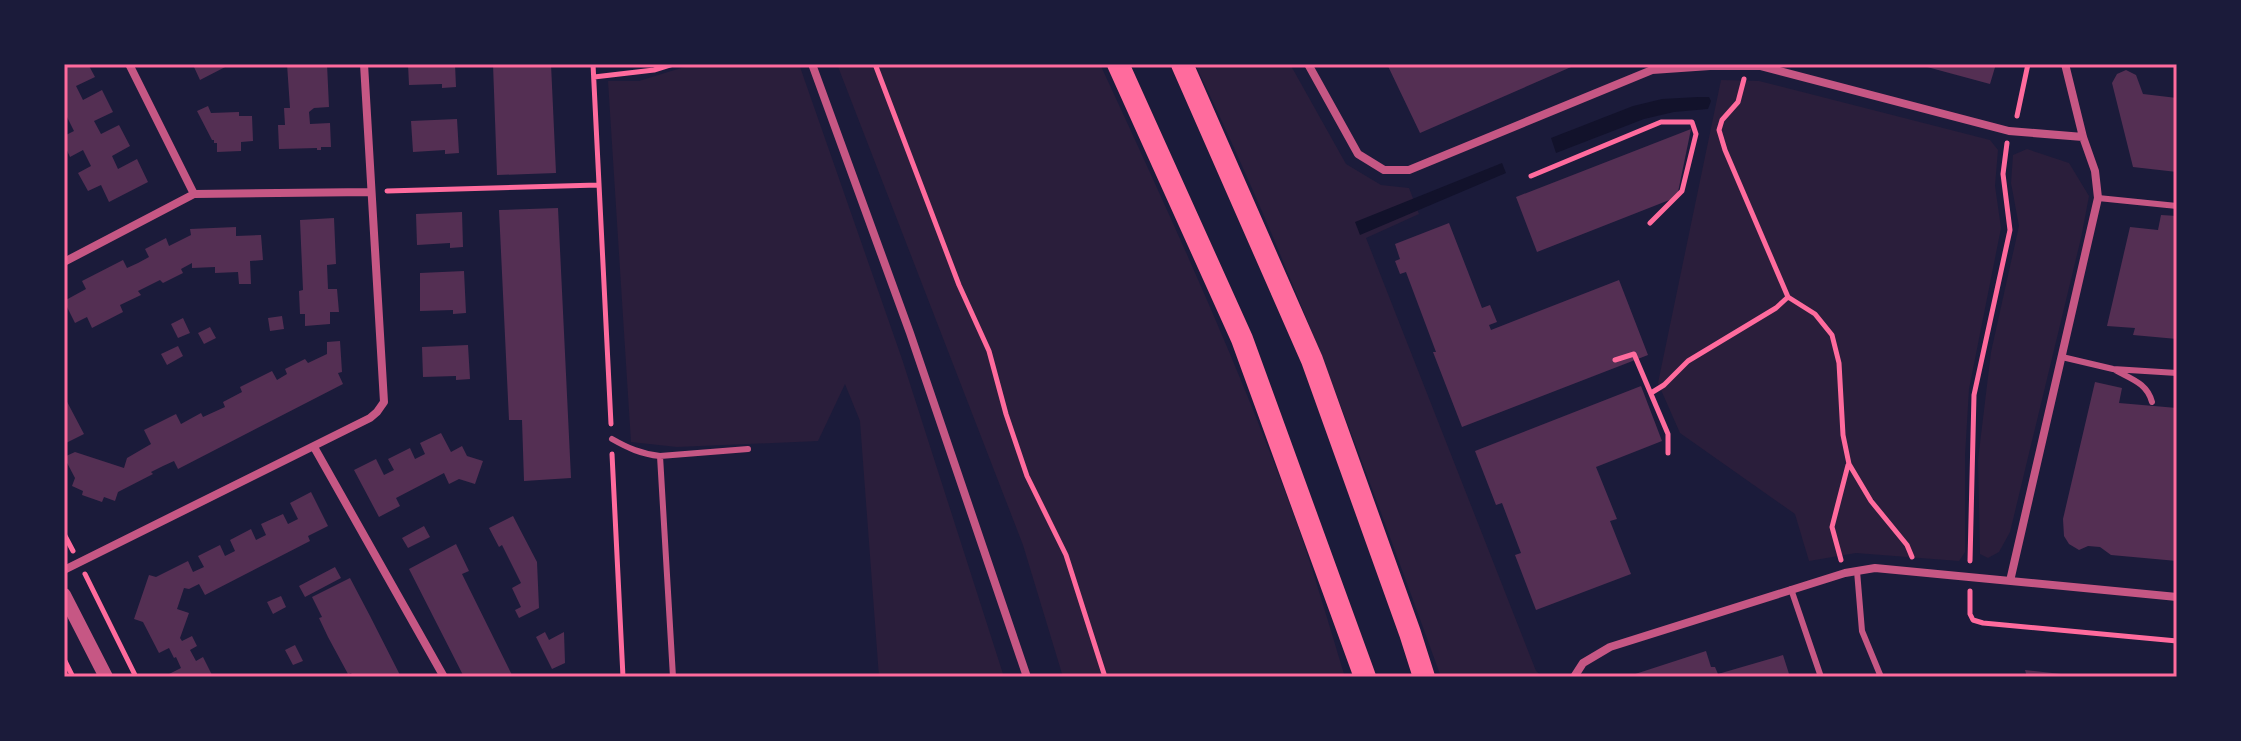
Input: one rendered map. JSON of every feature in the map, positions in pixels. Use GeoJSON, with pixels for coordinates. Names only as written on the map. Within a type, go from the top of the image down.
{"type":"FeatureCollection","features":[{"type":"Feature","properties":{"kind":"highway"},"geometry":{"type":"LineString","coordinates":[[1118,64],[1242,339],[1365,677]]}},
{"type":"Feature","properties":{"kind":"highway"},"geometry":{"type":"LineString","coordinates":[[1182,64],[1312,360],[1424,677]]}},
{"type":"Feature","properties":{"kind":"street"},"geometry":{"type":"LineString","coordinates":[[129,64],[194,194]]}},
{"type":"Feature","properties":{"kind":"street"},"geometry":{"type":"LineString","coordinates":[[64,570],[370,418],[384,402],[364,64]]}},
{"type":"Feature","properties":{"kind":"street"},"geometry":{"type":"LineString","coordinates":[[812,64],[910,333],[1027,677]]}},
{"type":"Feature","properties":{"kind":"street"},"geometry":{"type":"LineString","coordinates":[[1308,64],[1358,154],[1384,170],[1409,170],[1652,70],[1710,66],[1760,66],[2009,131],[2083,137]]}},
{"type":"Feature","properties":{"kind":"street"},"geometry":{"type":"LineString","coordinates":[[2010,581],[2098,198],[2095,171],[2065,64]]}},
{"type":"Feature","properties":{"kind":"street"},"geometry":{"type":"LineString","coordinates":[[64,262],[194,194],[371,192]]}},
{"type":"Feature","properties":{"kind":"street"},"geometry":{"type":"LineString","coordinates":[[314,447],[444,677]]}},
{"type":"Feature","properties":{"kind":"street"},"geometry":{"type":"LineString","coordinates":[[1574,677],[1583,663],[1610,647],[1791,589],[1845,573],[1875,568],[2177,597]]}},
{"type":"Feature","properties":{"kind":"street"},"geometry":{"type":"LineString","coordinates":[[64,595],[106,677]]}},
{"type":"Feature","properties":{"kind":"lane"},"geometry":{"type":"LineString","coordinates":[[2098,198],[2177,206]]}},
{"type":"Feature","properties":{"kind":"lane"},"geometry":{"type":"LineString","coordinates":[[2062,357],[2113,369],[2177,373]]}},
{"type":"Feature","properties":{"kind":"lane"},"geometry":{"type":"LineString","coordinates":[[2113,369],[2144,385],[2152,402]]}},
{"type":"Feature","properties":{"kind":"lane"},"geometry":{"type":"LineString","coordinates":[[612,439],[634,451],[660,456],[748,449]]}},
{"type":"Feature","properties":{"kind":"lane"},"geometry":{"type":"LineString","coordinates":[[660,456],[673,677]]}},
{"type":"Feature","properties":{"kind":"lane"},"geometry":{"type":"LineString","coordinates":[[1857,571],[1862,631],[1881,677]]}},
{"type":"Feature","properties":{"kind":"lane"},"geometry":{"type":"LineString","coordinates":[[1791,589],[1821,677]]}},
{"type":"Feature","properties":{"kind":"path"},"geometry":{"type":"LineString","coordinates":[[593,64],[623,677]]}},
{"type":"Feature","properties":{"kind":"path"},"geometry":{"type":"LineString","coordinates":[[594,77],[654,70],[673,64]]}},
{"type":"Feature","properties":{"kind":"path"},"geometry":{"type":"LineString","coordinates":[[875,64],[959,285],[989,351],[1027,476],[1066,555],[1105,677]]}},
{"type":"Feature","properties":{"kind":"path"},"geometry":{"type":"LineString","coordinates":[[2028,64],[2017,114],[2009,131],[2003,174],[2010,230],[1974,395],[1970,614],[1973,620],[1983,623],[2177,641]]}},
{"type":"Feature","properties":{"kind":"path"},"geometry":{"type":"LineString","coordinates":[[1746,66],[1738,102],[1722,120],[1719,130],[1725,150],[1788,297],[1815,314],[1832,335],[1839,363],[1843,435],[1849,464],[1871,501],[1907,545],[1917,571]]}},
{"type":"Feature","properties":{"kind":"path"},"geometry":{"type":"LineString","coordinates":[[1531,176],[1661,122],[1692,122],[1696,134],[1682,191],[1650,223]]}},
{"type":"Feature","properties":{"kind":"path"},"geometry":{"type":"LineString","coordinates":[[371,192],[598,185]]}},
{"type":"Feature","properties":{"kind":"path"},"geometry":{"type":"LineString","coordinates":[[1651,393],[1664,385],[1688,361],[1776,308],[1788,297]]}},
{"type":"Feature","properties":{"kind":"path"},"geometry":{"type":"LineString","coordinates":[[1615,360],[1634,354],[1668,434],[1668,453]]}},
{"type":"Feature","properties":{"kind":"path"},"geometry":{"type":"LineString","coordinates":[[1845,573],[1832,527],[1849,464]]}},
{"type":"Feature","properties":{"kind":"path"},"geometry":{"type":"LineString","coordinates":[[64,534],[136,677]]}},
{"type":"Feature","properties":{"kind":"path"},"geometry":{"type":"LineString","coordinates":[[64,659],[73,677]]}},
{"type":"Feature","properties":{"kind":"shaded area"},"geometry":{"type":"Polygon","coordinates":[[[694,64],[799,64],[902,359],[1004,677],[879,677],[860,421],[845,384],[818,441],[677,447],[631,442],[608,81],[639,81],[694,64]]]}},
{"type":"Feature","properties":{"kind":"shaded area"},"geometry":{"type":"Polygon","coordinates":[[[837,64],[1100,64],[1178,234],[1251,405],[1296,521],[1345,677],[1063,677],[1023,545],[837,64]]]}},
{"type":"Feature","properties":{"kind":"shaded area"},"geometry":{"type":"Polygon","coordinates":[[[1195,64],[1290,64],[1346,164],[1381,185],[1409,188],[1419,214],[1366,238],[1536,671],[1543,677],[1441,677],[1356,445],[1295,291],[1195,64]]]}},
{"type":"Feature","properties":{"kind":"shaded area"},"geometry":{"type":"Polygon","coordinates":[[[1721,80],[1759,81],[1990,140],[1998,150],[1995,186],[2001,228],[1969,389],[1965,552],[1959,561],[1856,553],[1809,561],[1795,514],[1680,433],[1658,383],[1721,80]]]}},
{"type":"Feature","properties":{"kind":"shaded area"},"geometry":{"type":"Polygon","coordinates":[[[1709,97],[1708,109],[1644,119],[1556,153],[1551,138],[1633,106],[1662,99],[1709,97]]]}},
{"type":"Feature","properties":{"kind":"shaded area"},"geometry":{"type":"Polygon","coordinates":[[[2027,149],[2069,163],[2089,196],[2010,532],[1999,552],[1988,558],[1980,554],[1978,460],[1991,352],[2019,226],[2011,183],[2013,155],[2027,149]]]}},
{"type":"Feature","properties":{"kind":"shaded area"},"geometry":{"type":"Polygon","coordinates":[[[1502,163],[1506,173],[1360,235],[1355,222],[1502,163]]]}},
{"type":"Feature","properties":{"kind":"building"},"geometry":{"type":"Polygon","coordinates":[[[88,64],[95,77],[76,86],[83,100],[102,90],[113,112],[94,121],[101,134],[119,125],[130,146],[112,156],[118,169],[137,159],[148,182],[109,202],[101,185],[88,191],[78,173],[91,166],[83,150],[70,157],[64,144],[64,136],[74,131],[64,116],[64,65],[88,64]]]}},
{"type":"Feature","properties":{"kind":"building"},"geometry":{"type":"Polygon","coordinates":[[[197,64],[231,64],[200,80],[194,67],[197,64]]]}},
{"type":"Feature","properties":{"kind":"building"},"geometry":{"type":"Polygon","coordinates":[[[287,64],[327,64],[329,107],[314,108],[309,112],[310,124],[330,123],[331,147],[321,147],[321,150],[279,149],[278,125],[285,125],[284,108],[290,108],[287,64]]]}},
{"type":"Feature","properties":{"kind":"building"},"geometry":{"type":"Polygon","coordinates":[[[408,64],[455,64],[456,87],[442,88],[442,84],[409,85],[408,64]]]}},
{"type":"Feature","properties":{"kind":"building"},"geometry":{"type":"Polygon","coordinates":[[[493,64],[551,64],[556,173],[497,175],[493,64]]]}},
{"type":"Feature","properties":{"kind":"building"},"geometry":{"type":"Polygon","coordinates":[[[1387,64],[1578,64],[1420,133],[1387,64]]]}},
{"type":"Feature","properties":{"kind":"building"},"geometry":{"type":"Polygon","coordinates":[[[1916,64],[1996,64],[1990,84],[1916,64]]]}},
{"type":"Feature","properties":{"kind":"building"},"geometry":{"type":"Polygon","coordinates":[[[2126,70],[2136,75],[2143,94],[2177,98],[2177,172],[2133,167],[2112,83],[2117,74],[2126,70]]]}},
{"type":"Feature","properties":{"kind":"building"},"geometry":{"type":"Polygon","coordinates":[[[208,106],[211,113],[239,112],[239,116],[252,116],[253,141],[241,142],[241,151],[217,152],[217,143],[212,140],[197,111],[208,106]]]}},
{"type":"Feature","properties":{"kind":"building"},"geometry":{"type":"Polygon","coordinates":[[[457,119],[459,153],[445,154],[445,150],[413,152],[411,121],[457,119]]]}},
{"type":"Feature","properties":{"kind":"building"},"geometry":{"type":"Polygon","coordinates":[[[1691,129],[1677,197],[1537,252],[1516,197],[1691,129]]]}},
{"type":"Feature","properties":{"kind":"building"},"geometry":{"type":"Polygon","coordinates":[[[558,208],[571,478],[524,481],[522,420],[509,420],[499,210],[558,208]]]}},
{"type":"Feature","properties":{"kind":"building"},"geometry":{"type":"Polygon","coordinates":[[[462,212],[463,247],[450,248],[450,243],[417,245],[416,214],[462,212]]]}},
{"type":"Feature","properties":{"kind":"building"},"geometry":{"type":"Polygon","coordinates":[[[2161,215],[2177,216],[2177,339],[2133,335],[2135,328],[2107,326],[2130,227],[2158,230],[2161,215]]]}},
{"type":"Feature","properties":{"kind":"building"},"geometry":{"type":"Polygon","coordinates":[[[334,218],[336,264],[327,265],[328,289],[337,289],[339,312],[330,312],[330,324],[305,326],[305,314],[300,314],[299,291],[303,290],[300,220],[334,218]]]}},
{"type":"Feature","properties":{"kind":"building"},"geometry":{"type":"Polygon","coordinates":[[[1449,223],[1482,308],[1490,305],[1497,322],[1489,325],[1491,330],[1619,280],[1648,355],[1462,427],[1406,272],[1400,274],[1395,261],[1400,259],[1395,244],[1449,223]]]}},
{"type":"Feature","properties":{"kind":"building"},"geometry":{"type":"Polygon","coordinates":[[[236,227],[236,236],[261,235],[263,260],[250,261],[251,284],[239,284],[238,272],[215,273],[215,267],[192,268],[192,263],[181,269],[183,273],[138,291],[141,295],[120,305],[123,312],[92,328],[87,317],[75,323],[64,301],[86,289],[82,281],[123,260],[127,268],[138,263],[149,257],[145,249],[166,238],[169,246],[191,235],[190,229],[236,227]]]}},
{"type":"Feature","properties":{"kind":"building"},"geometry":{"type":"Polygon","coordinates":[[[464,271],[466,313],[453,314],[453,310],[420,311],[420,273],[464,271]]]}},
{"type":"Feature","properties":{"kind":"building"},"geometry":{"type":"Polygon","coordinates":[[[282,316],[284,329],[270,331],[268,318],[282,316]]]}},
{"type":"Feature","properties":{"kind":"building"},"geometry":{"type":"Polygon","coordinates":[[[183,318],[190,333],[178,338],[171,324],[183,318]]]}},
{"type":"Feature","properties":{"kind":"building"},"geometry":{"type":"Polygon","coordinates":[[[210,327],[216,338],[204,344],[198,333],[210,327]]]}},
{"type":"Feature","properties":{"kind":"building"},"geometry":{"type":"Polygon","coordinates":[[[340,341],[342,372],[338,373],[343,384],[178,469],[174,461],[151,472],[153,474],[118,492],[115,501],[104,497],[102,502],[82,495],[83,491],[72,486],[75,478],[64,457],[75,452],[124,468],[127,458],[151,444],[144,430],[176,414],[181,424],[201,413],[203,417],[225,407],[223,402],[242,392],[240,387],[272,371],[277,380],[287,374],[285,369],[305,359],[308,363],[327,354],[327,342],[340,341]]]}},
{"type":"Feature","properties":{"kind":"building"},"geometry":{"type":"Polygon","coordinates":[[[468,345],[470,379],[456,380],[456,376],[423,377],[422,347],[468,345]]]}},
{"type":"Feature","properties":{"kind":"building"},"geometry":{"type":"Polygon","coordinates":[[[178,346],[183,356],[167,365],[161,354],[178,346]]]}},
{"type":"Feature","properties":{"kind":"building"},"geometry":{"type":"Polygon","coordinates":[[[2095,382],[2122,388],[2119,403],[2177,408],[2177,561],[2111,555],[2100,547],[2088,546],[2079,550],[2069,544],[2064,536],[2063,519],[2095,382]]]}},
{"type":"Feature","properties":{"kind":"building"},"geometry":{"type":"Polygon","coordinates":[[[1641,386],[1662,441],[1596,467],[1617,519],[1610,521],[1631,574],[1536,610],[1515,555],[1521,553],[1502,503],[1496,505],[1475,451],[1641,386]]]}},
{"type":"Feature","properties":{"kind":"building"},"geometry":{"type":"Polygon","coordinates":[[[64,396],[84,434],[64,444],[64,396]]]}},
{"type":"Feature","properties":{"kind":"building"},"geometry":{"type":"Polygon","coordinates":[[[441,433],[451,452],[462,446],[467,456],[483,461],[475,484],[459,479],[449,484],[444,473],[396,498],[400,506],[379,517],[354,470],[376,459],[384,475],[394,470],[388,459],[410,448],[415,459],[425,454],[420,443],[441,433]]]}},
{"type":"Feature","properties":{"kind":"building"},"geometry":{"type":"Polygon","coordinates":[[[311,492],[328,526],[308,536],[310,541],[205,595],[199,584],[184,588],[177,609],[189,613],[180,638],[182,641],[192,636],[197,646],[190,650],[196,661],[203,657],[213,677],[171,677],[169,674],[181,668],[176,657],[169,648],[159,653],[143,622],[134,619],[149,575],[156,577],[188,561],[193,572],[204,567],[198,556],[220,545],[225,556],[235,551],[230,540],[251,529],[256,540],[266,535],[261,524],[283,514],[288,524],[298,519],[290,503],[311,492]]]}},
{"type":"Feature","properties":{"kind":"building"},"geometry":{"type":"Polygon","coordinates":[[[513,516],[537,562],[539,608],[519,618],[515,610],[521,607],[512,588],[521,583],[502,545],[499,547],[489,528],[513,516]]]}},
{"type":"Feature","properties":{"kind":"building"},"geometry":{"type":"Polygon","coordinates":[[[424,526],[430,537],[408,548],[402,538],[424,526]]]}},
{"type":"Feature","properties":{"kind":"building"},"geometry":{"type":"Polygon","coordinates":[[[456,544],[469,571],[462,574],[513,677],[464,677],[409,569],[456,544]]]}},
{"type":"Feature","properties":{"kind":"building"},"geometry":{"type":"Polygon","coordinates":[[[335,567],[341,578],[305,597],[299,586],[335,567]]]}},
{"type":"Feature","properties":{"kind":"building"},"geometry":{"type":"Polygon","coordinates":[[[350,578],[401,677],[354,677],[348,674],[328,637],[312,597],[350,578]]]}},
{"type":"Feature","properties":{"kind":"building"},"geometry":{"type":"Polygon","coordinates":[[[281,596],[286,607],[273,614],[267,602],[281,596]]]}},
{"type":"Feature","properties":{"kind":"building"},"geometry":{"type":"Polygon","coordinates":[[[545,632],[549,640],[564,632],[565,663],[552,669],[536,637],[545,632]]]}},
{"type":"Feature","properties":{"kind":"building"},"geometry":{"type":"Polygon","coordinates":[[[295,645],[303,661],[293,665],[285,650],[295,645]]]}},
{"type":"Feature","properties":{"kind":"building"},"geometry":{"type":"Polygon","coordinates":[[[1706,651],[1711,667],[1715,667],[1718,674],[1783,655],[1790,677],[1626,677],[1706,651]]]}},
{"type":"Feature","properties":{"kind":"building"},"geometry":{"type":"Polygon","coordinates":[[[2025,670],[2070,675],[2070,677],[2027,677],[2025,670]]]}}]}
